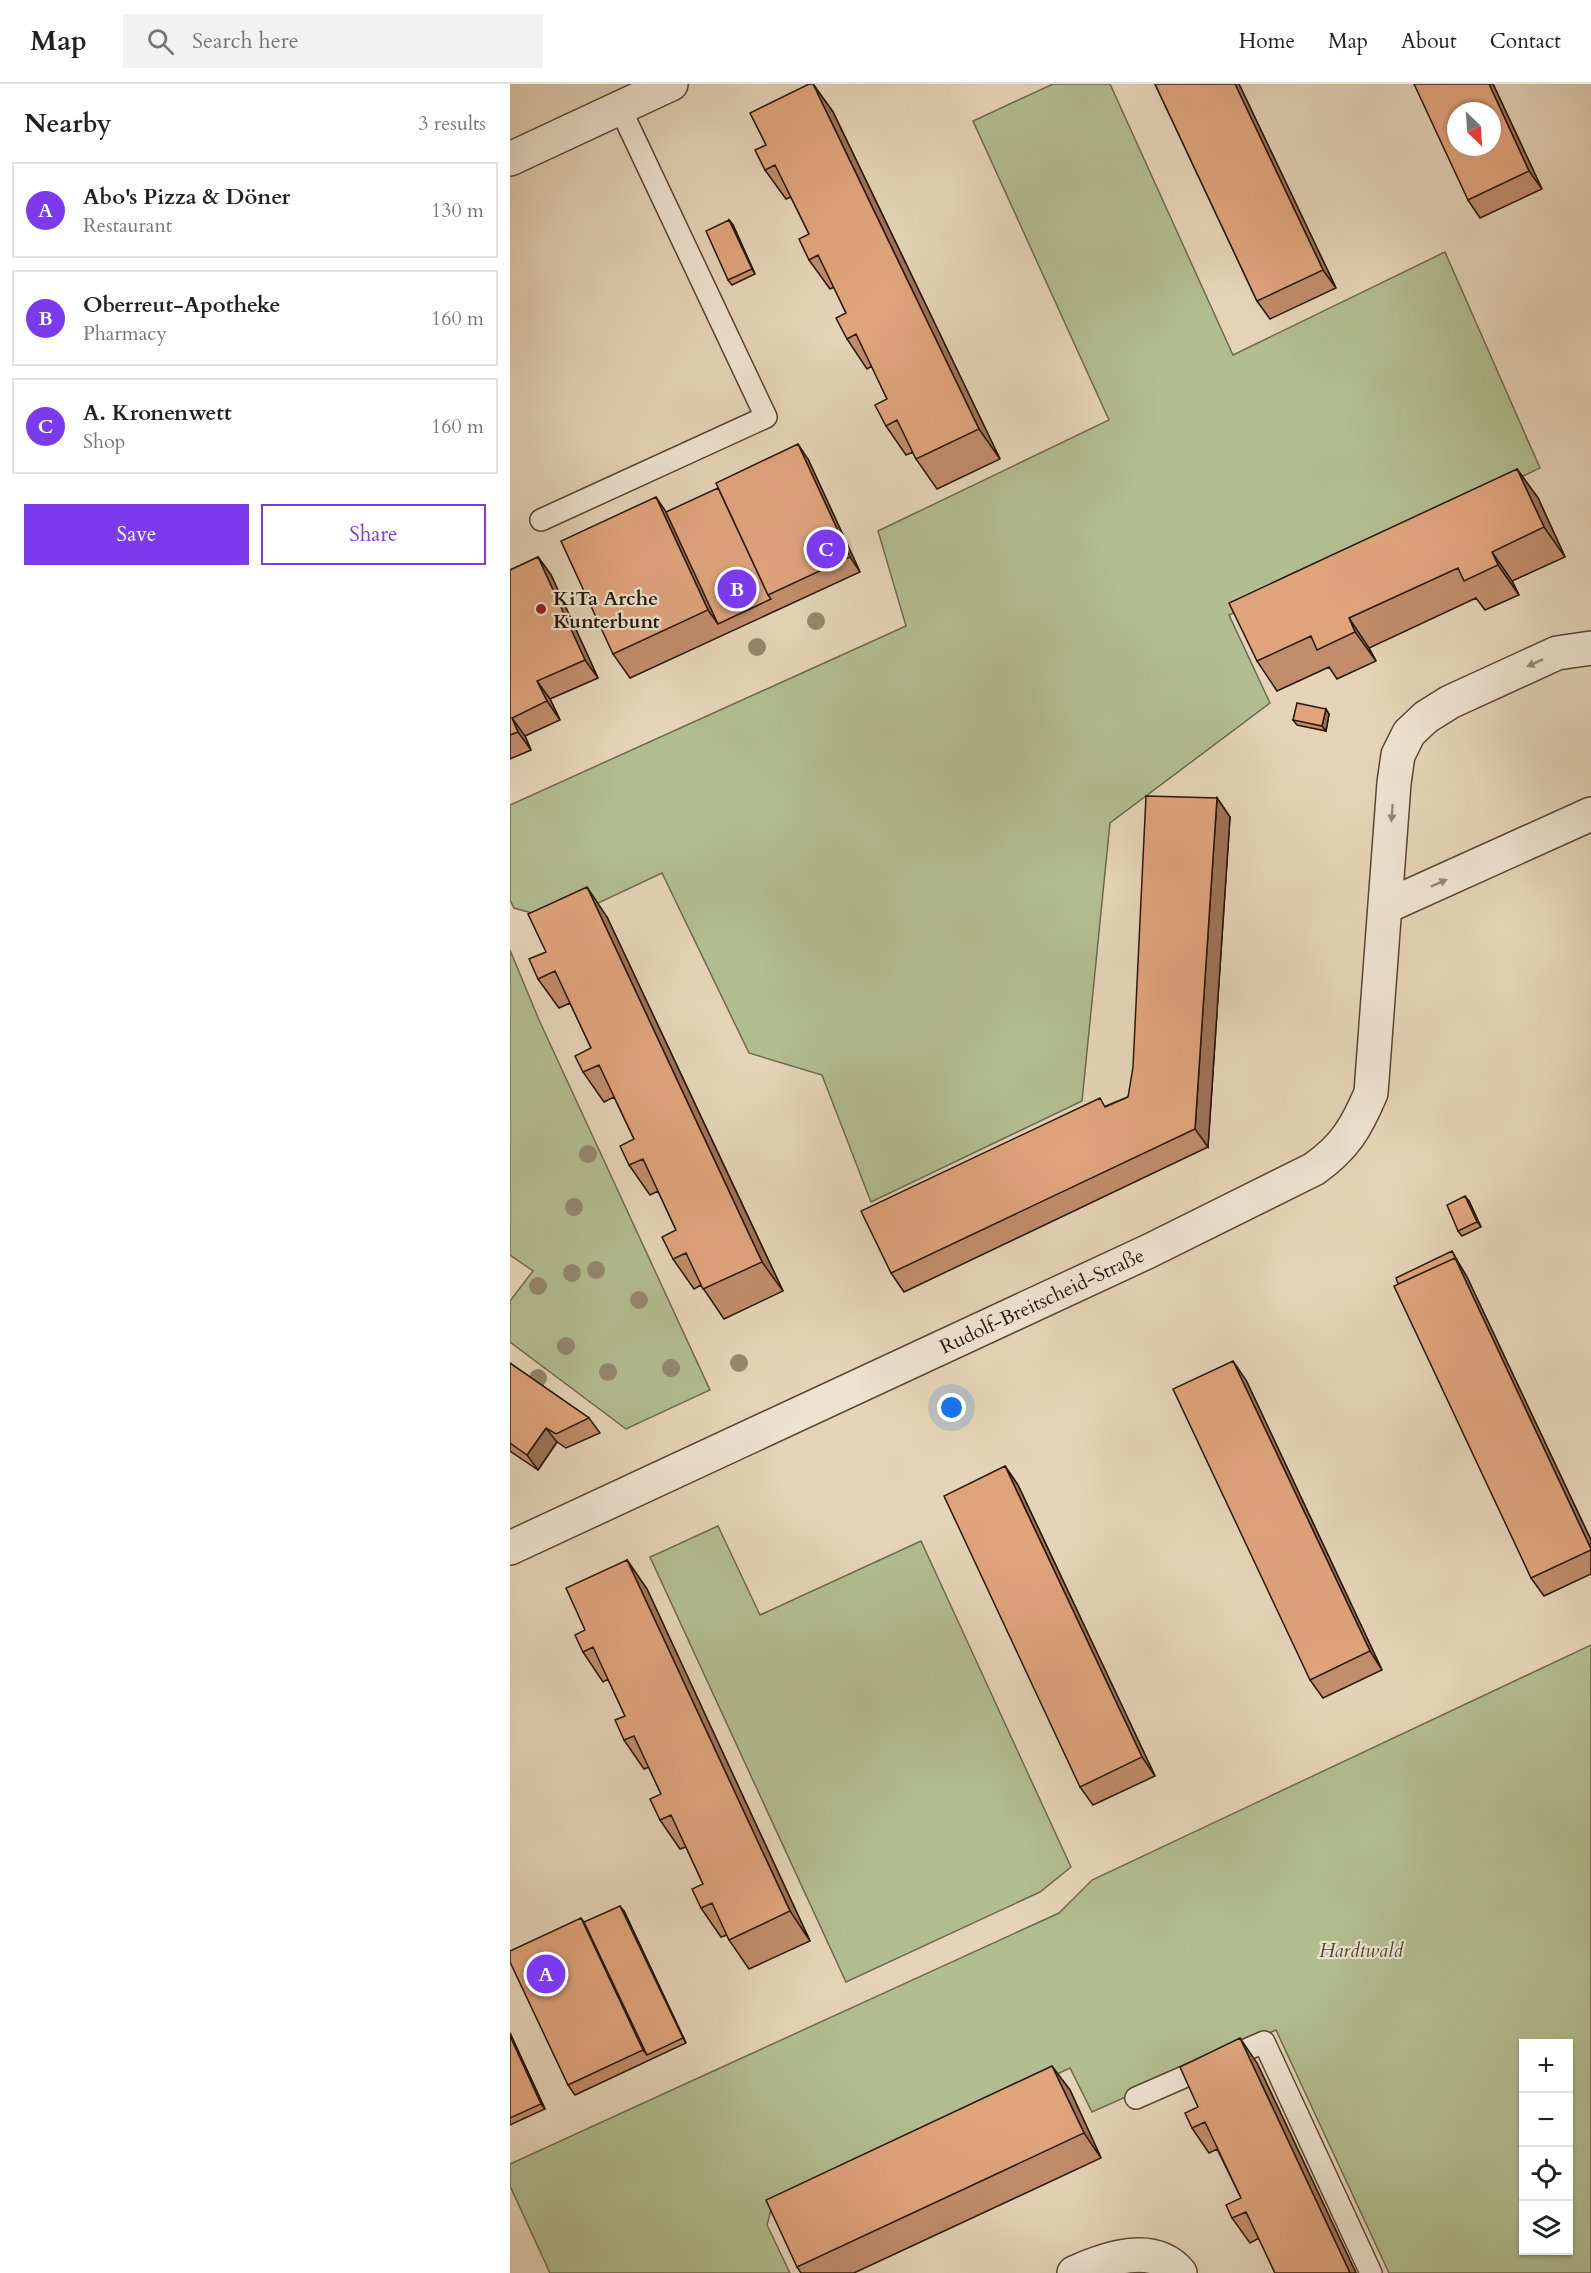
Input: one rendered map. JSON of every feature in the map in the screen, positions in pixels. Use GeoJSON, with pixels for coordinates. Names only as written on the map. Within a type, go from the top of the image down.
{"type":"FeatureCollection","features":[{"type":"Feature","properties":{"kind":"street"},"geometry":{"type":"LineString","coordinates":[[510,159],[671,84]]}},
{"type":"Feature","properties":{"kind":"street","name":"Rudolf-Breitscheid-Straße"},"geometry":{"type":"LineString","coordinates":[[510,1548],[1149,1251],[1314,1169],[1336,1154],[1349,1138],[1371,1093],[1394,783],[1398,755],[1409,733],[1426,717],[1450,702],[1557,653],[1591,648]]}},
{"type":"Feature","properties":{"kind":"street"},"geometry":{"type":"LineString","coordinates":[[1385,907],[1591,814]]}},
{"type":"Feature","properties":{"kind":"street"},"geometry":{"type":"LineString","coordinates":[[1074,2273],[1122,2255],[1163,2260],[1180,2273]]}},
{"type":"Feature","properties":{"kind":"lane"},"geometry":{"type":"LineString","coordinates":[[541,520],[766,417],[620,108]]}},
{"type":"Feature","properties":{"kind":"lane"},"geometry":{"type":"LineString","coordinates":[[1136,2098],[1264,2042],[1371,2273]]}},
{"type":"Feature","properties":{"kind":"green space"},"geometry":{"type":"Polygon","coordinates":[[[1053,84],[1110,84],[1233,355],[1445,252],[1540,468],[1229,615],[1270,703],[1110,823],[1082,1101],[871,1202],[822,1075],[749,1053],[662,873],[560,921],[514,908],[510,900],[510,805],[906,626],[878,531],[1109,420],[973,121],[1053,84]]]}},
{"type":"Feature","properties":{"kind":"green space"},"geometry":{"type":"Polygon","coordinates":[[[510,950],[539,1020],[710,1390],[626,1429],[510,1342],[510,1301],[533,1271],[510,1255],[510,950]]]}},
{"type":"Feature","properties":{"kind":"green space"},"geometry":{"type":"Polygon","coordinates":[[[718,1526],[760,1615],[921,1541],[1071,1867],[1040,1892],[846,1982],[650,1557],[718,1526]]]}},
{"type":"Feature","properties":{"kind":"green space","name":"Hardtwald"},"geometry":{"type":"Polygon","coordinates":[[[1591,1645],[1591,2273],[1389,2273],[1276,2030],[1092,2112],[1070,2068],[771,2210],[767,2225],[790,2273],[550,2273],[510,2186],[510,2164],[1059,1913],[1092,1880],[1591,1645]]]}},
{"type":"Feature","properties":{"kind":"building"},"geometry":{"type":"Polygon","coordinates":[[[813,84],[979,429],[916,459],[897,420],[886,426],[875,405],[887,399],[856,334],[847,339],[836,318],[846,313],[818,255],[809,260],[799,239],[809,234],[775,165],[765,170],[755,150],[766,145],[750,113],[813,84]]]}},
{"type":"Feature","properties":{"kind":"building"},"geometry":{"type":"Polygon","coordinates":[[[1155,84],[1235,84],[1323,270],[1257,301],[1155,84]]]}},
{"type":"Feature","properties":{"kind":"building"},"geometry":{"type":"Polygon","coordinates":[[[1414,84],[1489,84],[1497,102],[1447,102],[1447,155],[1414,84]]]}},
{"type":"Feature","properties":{"kind":"building"},"geometry":{"type":"Polygon","coordinates":[[[1501,110],[1529,171],[1468,200],[1448,156],[1501,156],[1501,110]]]}},
{"type":"Feature","properties":{"kind":"building"},"geometry":{"type":"Polygon","coordinates":[[[729,220],[752,269],[728,280],[706,231],[729,220]]]}},
{"type":"Feature","properties":{"kind":"building"},"geometry":{"type":"Polygon","coordinates":[[[798,444],[850,557],[768,595],[716,483],[798,444]]]}},
{"type":"Feature","properties":{"kind":"building"},"geometry":{"type":"Polygon","coordinates":[[[1517,469],[1544,527],[1492,552],[1498,565],[1464,581],[1458,568],[1349,618],[1355,632],[1317,650],[1311,636],[1257,661],[1229,603],[1517,469]]]}},
{"type":"Feature","properties":{"kind":"building"},"geometry":{"type":"Polygon","coordinates":[[[718,488],[771,599],[718,624],[666,512],[718,488]]]}},
{"type":"Feature","properties":{"kind":"building"},"geometry":{"type":"Polygon","coordinates":[[[656,497],[708,610],[613,654],[561,541],[656,497]]]}},
{"type":"Feature","properties":{"kind":"building"},"geometry":{"type":"Polygon","coordinates":[[[538,557],[585,660],[537,681],[547,701],[512,718],[518,732],[510,735],[510,570],[538,557]]]}},
{"type":"Feature","properties":{"kind":"building"},"geometry":{"type":"Polygon","coordinates":[[[1297,703],[1326,709],[1322,726],[1293,720],[1297,703]]]}},
{"type":"Feature","properties":{"kind":"building"},"geometry":{"type":"Polygon","coordinates":[[[1146,796],[1217,798],[1195,1129],[891,1273],[861,1211],[1100,1098],[1105,1107],[1128,1097],[1133,1067],[1146,796]]]}},
{"type":"Feature","properties":{"kind":"building"},"geometry":{"type":"Polygon","coordinates":[[[587,887],[762,1262],[703,1289],[686,1253],[673,1259],[662,1237],[676,1230],[643,1159],[629,1165],[620,1146],[634,1139],[599,1065],[583,1072],[575,1056],[591,1048],[555,971],[538,979],[529,959],[546,952],[528,914],[587,887]]]}},
{"type":"Feature","properties":{"kind":"building"},"geometry":{"type":"Polygon","coordinates":[[[1465,1196],[1477,1222],[1458,1231],[1447,1205],[1465,1196]]]}},
{"type":"Feature","properties":{"kind":"building"},"geometry":{"type":"Polygon","coordinates":[[[1452,1251],[1457,1262],[1455,1258],[1398,1284],[1396,1278],[1452,1251]]]}},
{"type":"Feature","properties":{"kind":"building"},"geometry":{"type":"Polygon","coordinates":[[[1455,1258],[1591,1549],[1531,1578],[1394,1286],[1455,1258]]]}},
{"type":"Feature","properties":{"kind":"building"},"geometry":{"type":"Polygon","coordinates":[[[1233,1361],[1370,1651],[1310,1680],[1173,1389],[1233,1361]]]}},
{"type":"Feature","properties":{"kind":"building"},"geometry":{"type":"Polygon","coordinates":[[[510,1363],[589,1418],[556,1434],[546,1428],[527,1455],[510,1443],[510,1363]]]}},
{"type":"Feature","properties":{"kind":"building"},"geometry":{"type":"Polygon","coordinates":[[[1005,1466],[1142,1757],[1080,1787],[944,1496],[1005,1466]]]}},
{"type":"Feature","properties":{"kind":"building"},"geometry":{"type":"Polygon","coordinates":[[[627,1560],[790,1911],[729,1940],[712,1903],[701,1908],[692,1889],[703,1884],[671,1815],[660,1820],[650,1799],[661,1794],[634,1736],[624,1740],[615,1720],[625,1716],[593,1647],[583,1652],[575,1635],[585,1630],[566,1588],[627,1560]]]}},
{"type":"Feature","properties":{"kind":"building"},"geometry":{"type":"Polygon","coordinates":[[[620,1906],[683,2038],[647,2055],[584,1922],[620,1906]]]}},
{"type":"Feature","properties":{"kind":"building"},"geometry":{"type":"Polygon","coordinates":[[[581,1918],[643,2050],[568,2085],[510,1962],[510,1951],[581,1918]]]}},
{"type":"Feature","properties":{"kind":"building"},"geometry":{"type":"Polygon","coordinates":[[[510,2036],[541,2104],[510,2118],[510,2036]]]}},
{"type":"Feature","properties":{"kind":"building"},"geometry":{"type":"Polygon","coordinates":[[[1240,2038],[1350,2273],[1275,2273],[1246,2212],[1232,2218],[1226,2205],[1241,2198],[1205,2122],[1192,2128],[1185,2113],[1198,2107],[1180,2067],[1240,2038]]]}},
{"type":"Feature","properties":{"kind":"building"},"geometry":{"type":"Polygon","coordinates":[[[1052,2066],[1084,2133],[797,2267],[766,2200],[1052,2066]]]}},
{"type":"Feature","properties":{"kind":"place","name":"A. Kronenwett"},"geometry":{"type":"Point","coordinates":[826,549]}},
{"type":"Feature","properties":{"kind":"place","name":"Oberreut-Apotheke"},"geometry":{"type":"Point","coordinates":[737,589]}},
{"type":"Feature","properties":{"kind":"place","name":"KiTa Arche Kunterbunt"},"geometry":{"type":"Point","coordinates":[541,609]}},
{"type":"Feature","properties":{"kind":"place","name":"Abo's Pizza & Döner"},"geometry":{"type":"Point","coordinates":[546,1974]}}]}
